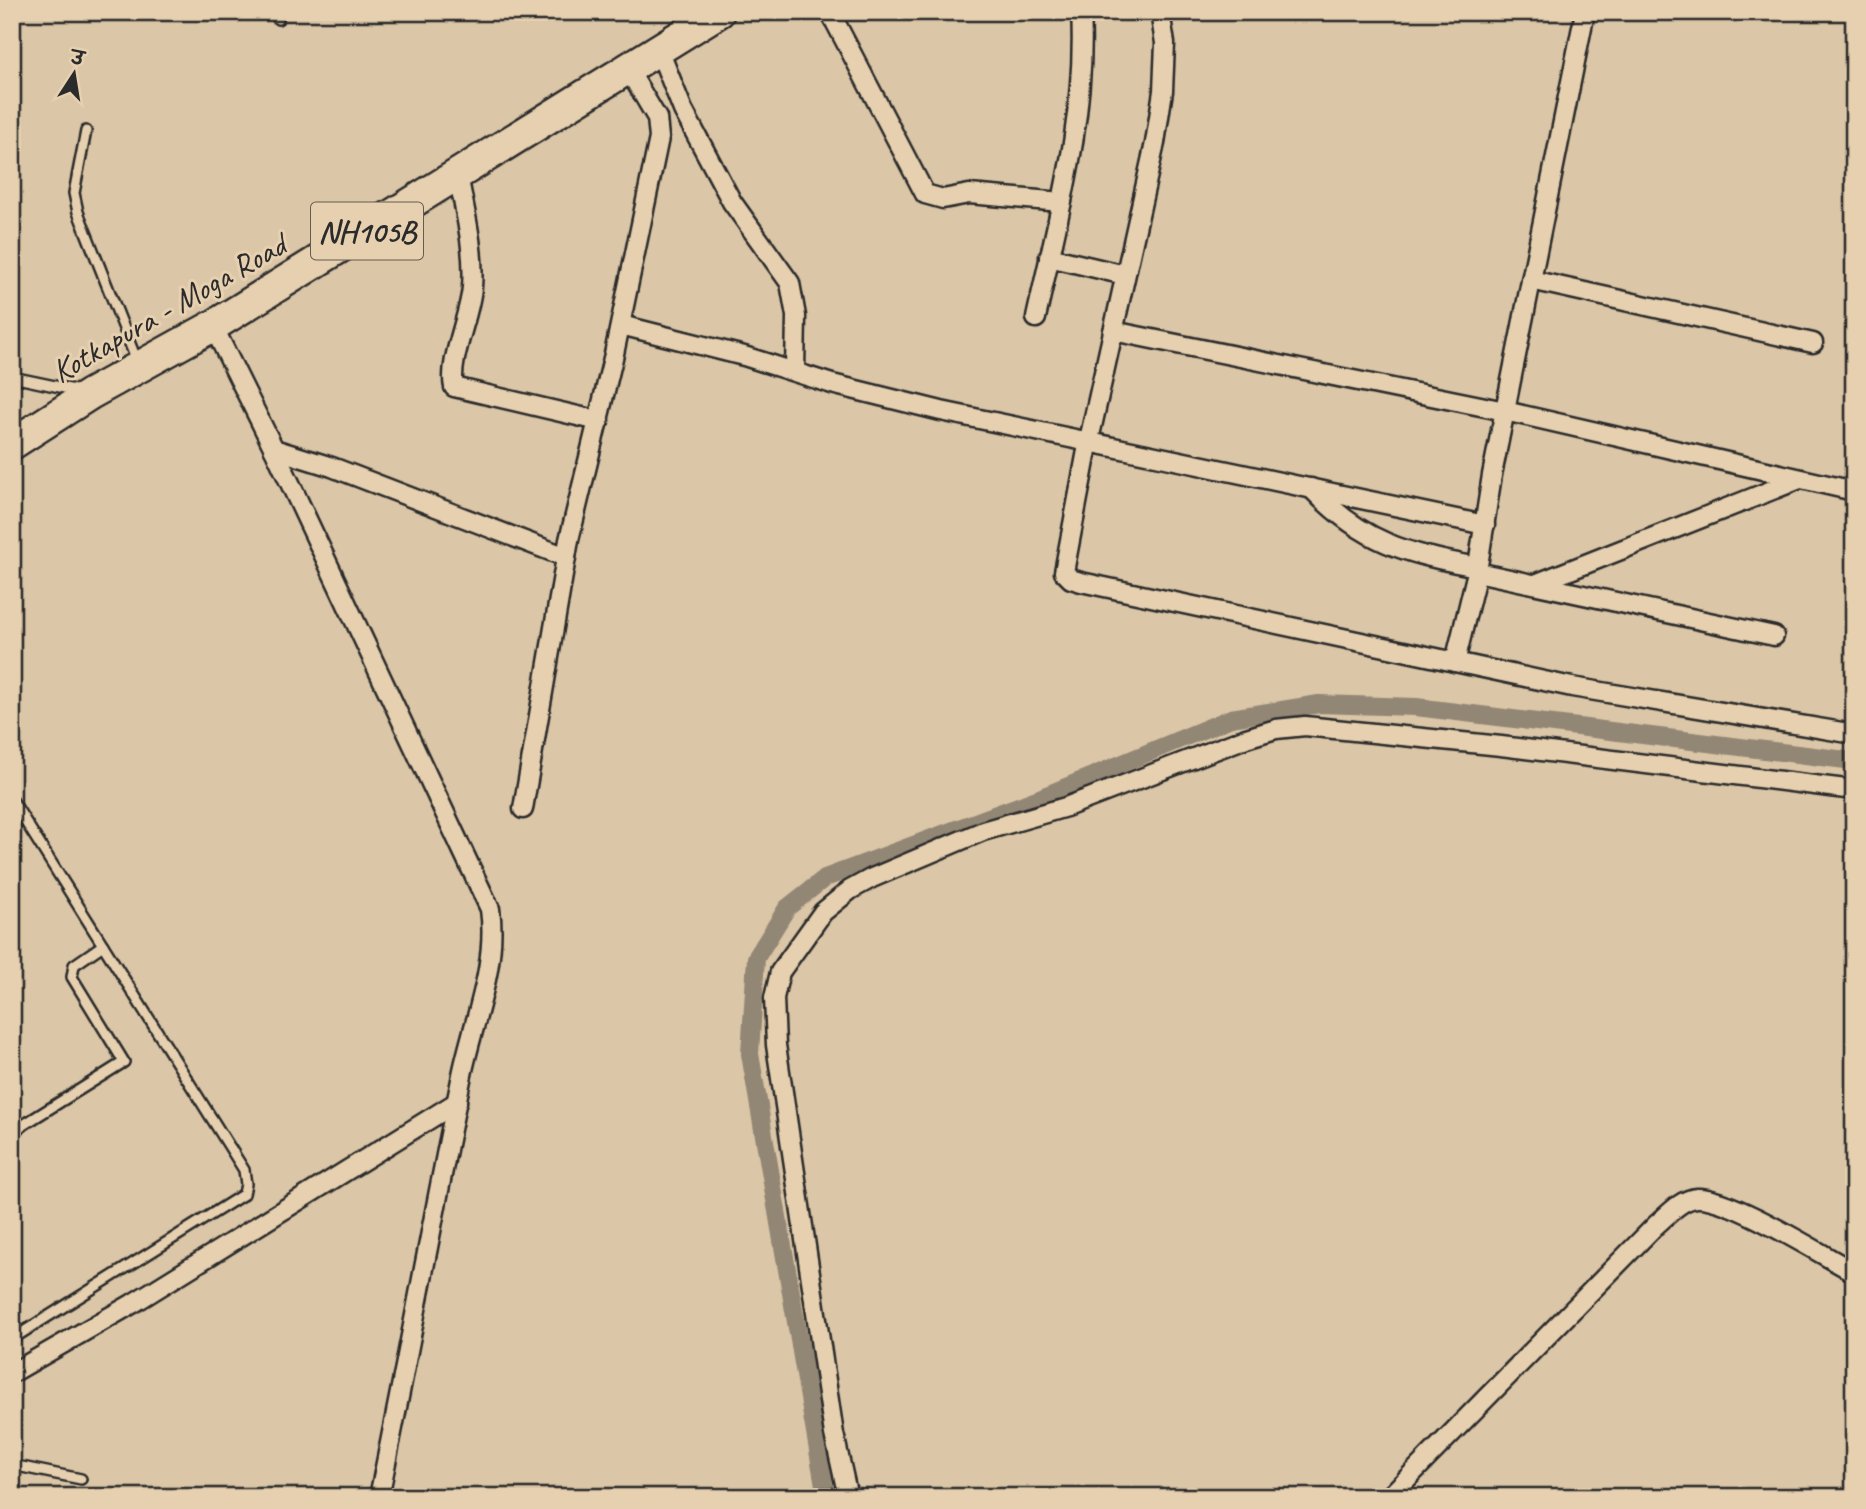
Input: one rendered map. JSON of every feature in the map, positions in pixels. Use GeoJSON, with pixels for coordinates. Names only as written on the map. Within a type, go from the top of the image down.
{"type":"FeatureCollection","features":[{"type":"Feature","properties":{"kind":"highway","name":"Kotkapura - Moga Road"},"geometry":{"type":"LineString","coordinates":[[12,444],[90,394],[213,326],[719,12]]}},
{"type":"Feature","properties":{"kind":"street"},"geometry":{"type":"LineString","coordinates":[[830,12],[925,194],[943,199],[970,194],[1062,202]]}},
{"type":"Feature","properties":{"kind":"street"},"geometry":{"type":"LineString","coordinates":[[1036,318],[1062,202],[1082,74],[1081,12]]}},
{"type":"Feature","properties":{"kind":"street"},"geometry":{"type":"LineString","coordinates":[[1160,12],[1165,43],[1163,91],[1089,440],[1064,572],[1071,579],[1572,687],[1854,734]]}},
{"type":"Feature","properties":{"kind":"street"},"geometry":{"type":"LineString","coordinates":[[1455,662],[1477,570],[1505,411],[1585,12]]}},
{"type":"Feature","properties":{"kind":"street"},"geometry":{"type":"LineString","coordinates":[[659,50],[683,110],[732,202],[790,283],[796,316],[795,372]]}},
{"type":"Feature","properties":{"kind":"street"},"geometry":{"type":"LineString","coordinates":[[523,809],[566,557],[621,325],[660,128],[657,118],[628,69]]}},
{"type":"Feature","properties":{"kind":"street"},"geometry":{"type":"LineString","coordinates":[[458,176],[473,258],[472,288],[454,371],[454,387],[599,421]]}},
{"type":"Feature","properties":{"kind":"street"},"geometry":{"type":"LineString","coordinates":[[1049,257],[1125,275]]}},
{"type":"Feature","properties":{"kind":"street"},"geometry":{"type":"LineString","coordinates":[[1531,280],[1813,343]]}},
{"type":"Feature","properties":{"kind":"street"},"geometry":{"type":"LineString","coordinates":[[621,325],[832,384],[941,411],[1485,525]]}},
{"type":"Feature","properties":{"kind":"street"},"geometry":{"type":"LineString","coordinates":[[213,326],[274,449],[490,909],[493,930],[491,953],[457,1102],[379,1497]]}},
{"type":"Feature","properties":{"kind":"street"},"geometry":{"type":"LineString","coordinates":[[1113,331],[1505,411],[1854,491]]}},
{"type":"Feature","properties":{"kind":"street"},"geometry":{"type":"LineString","coordinates":[[274,449],[345,471],[566,557]]}},
{"type":"Feature","properties":{"kind":"street"},"geometry":{"type":"LineString","coordinates":[[1535,584],[1800,479]]}},
{"type":"Feature","properties":{"kind":"street"},"geometry":{"type":"LineString","coordinates":[[1310,488],[1338,517],[1371,536],[1409,552],[1535,584],[1774,636]]}},
{"type":"Feature","properties":{"kind":"street"},"geometry":{"type":"LineString","coordinates":[[848,1497],[834,1434],[806,1259],[776,1045],[774,998],[780,972],[790,956],[822,912],[850,890],[983,831],[1066,807],[1246,738],[1276,729],[1305,726],[1528,749],[1854,790]]}},
{"type":"Feature","properties":{"kind":"street"},"geometry":{"type":"LineString","coordinates":[[12,1373],[132,1304],[457,1102]]}},
{"type":"Feature","properties":{"kind":"street"},"geometry":{"type":"LineString","coordinates":[[1389,1497],[1656,1225],[1680,1205],[1695,1198],[1735,1208],[1854,1272]]}},
{"type":"Feature","properties":{"kind":"lane"},"geometry":{"type":"LineString","coordinates":[[86,131],[74,193],[78,212],[139,367]]}},
{"type":"Feature","properties":{"kind":"lane"},"geometry":{"type":"LineString","coordinates":[[12,377],[90,394]]}},
{"type":"Feature","properties":{"kind":"lane"},"geometry":{"type":"LineString","coordinates":[[12,800],[244,1170],[246,1184],[244,1194],[12,1339]]}},
{"type":"Feature","properties":{"kind":"lane"},"geometry":{"type":"LineString","coordinates":[[12,1132],[124,1062],[72,977],[74,965],[103,945]]}},
{"type":"Feature","properties":{"kind":"lane"},"geometry":{"type":"LineString","coordinates":[[12,1465],[81,1479]]}},
{"type":"Feature","properties":{"kind":"waterway"},"geometry":{"type":"LineString","coordinates":[[826,1497],[750,1054],[756,958],[787,908],[825,878],[1037,799],[1231,718],[1319,704],[1416,707],[1854,761]]}}]}
